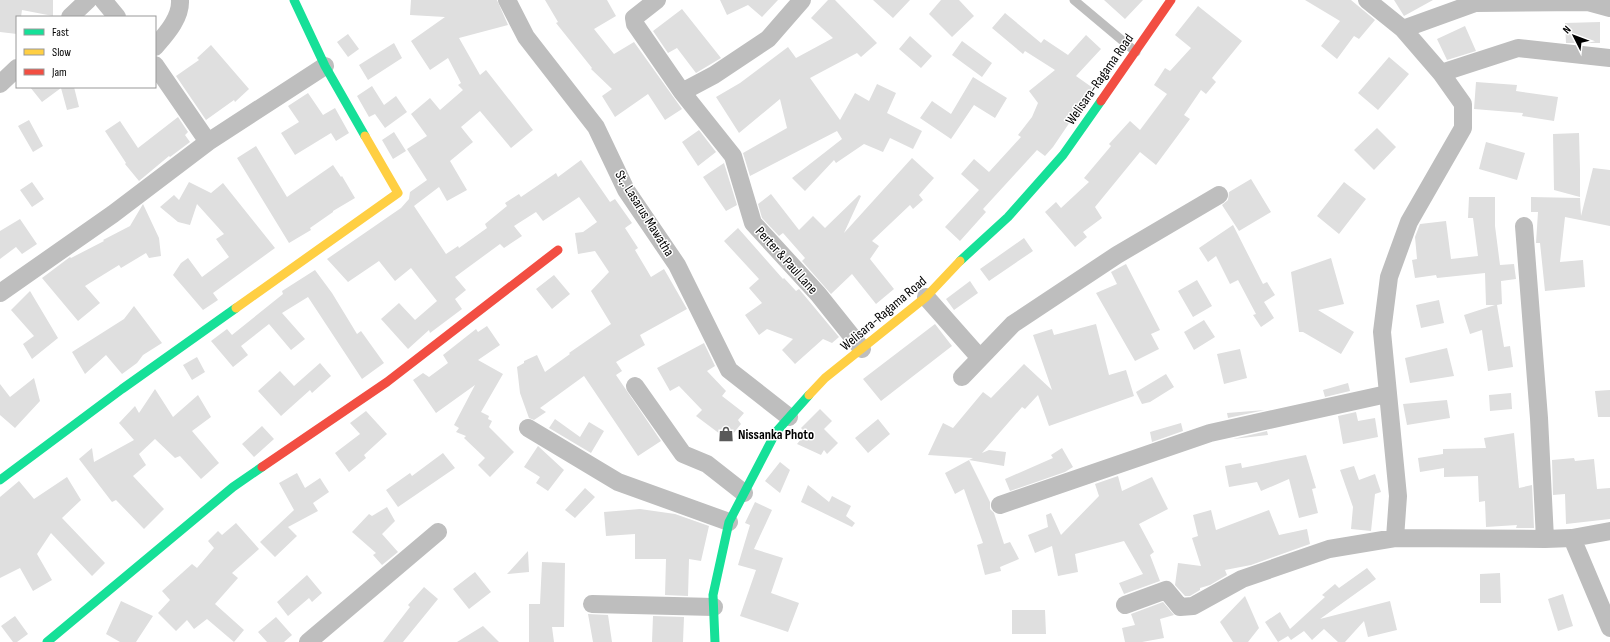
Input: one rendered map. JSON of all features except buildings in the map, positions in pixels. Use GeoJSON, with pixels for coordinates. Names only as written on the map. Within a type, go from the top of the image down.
{"type":"FeatureCollection","features":[{"type":"Feature","properties":{"kind":"street"},"geometry":{"type":"LineString","coordinates":[[71,16],[88,0]]}},
{"type":"Feature","properties":{"kind":"street"},"geometry":{"type":"LineString","coordinates":[[103,0],[116,16]]}},
{"type":"Feature","properties":{"kind":"street"},"geometry":{"type":"LineString","coordinates":[[156,46],[171,28],[180,5],[180,0]]}},
{"type":"Feature","properties":{"kind":"street"},"geometry":{"type":"LineString","coordinates":[[0,480],[122,389],[398,193],[325,66],[294,0]]}},
{"type":"Feature","properties":{"kind":"street","name":"St,. Lasarus Mawatha"},"geometry":{"type":"LineString","coordinates":[[507,0],[526,37],[596,127],[626,190],[678,265],[729,370],[789,417]]}},
{"type":"Feature","properties":{"kind":"street","name":"Perter & Paul Lane"},"geometry":{"type":"LineString","coordinates":[[657,0],[634,18],[636,24],[682,92],[733,156],[753,223],[818,294],[862,349]]}},
{"type":"Feature","properties":{"kind":"street"},"geometry":{"type":"LineString","coordinates":[[682,92],[714,75],[768,39],[802,0]]}},
{"type":"Feature","properties":{"kind":"street","name":"Welisara-Ragama Road"},"geometry":{"type":"LineString","coordinates":[[715,642],[713,595],[729,522],[776,432],[826,378],[926,297],[954,267],[1008,217],[1063,155],[1171,0]]}},
{"type":"Feature","properties":{"kind":"street"},"geometry":{"type":"LineString","coordinates":[[1367,0],[1403,29],[1441,73],[1463,104],[1463,128],[1409,222],[1389,277],[1382,332],[1398,496],[1395,538]]}},
{"type":"Feature","properties":{"kind":"street"},"geometry":{"type":"LineString","coordinates":[[1403,29],[1475,3],[1588,2],[1610,8]]}},
{"type":"Feature","properties":{"kind":"street"},"geometry":{"type":"LineString","coordinates":[[1441,73],[1518,48],[1610,58]]}},
{"type":"Feature","properties":{"kind":"street"},"geometry":{"type":"LineString","coordinates":[[156,66],[208,142]]}},
{"type":"Feature","properties":{"kind":"street"},"geometry":{"type":"LineString","coordinates":[[0,293],[113,214],[208,142],[325,66]]}},
{"type":"Feature","properties":{"kind":"street"},"geometry":{"type":"LineString","coordinates":[[0,84],[16,69]]}},
{"type":"Feature","properties":{"kind":"street"},"geometry":{"type":"LineString","coordinates":[[962,377],[1013,324],[1117,255],[1219,195]]}},
{"type":"Feature","properties":{"kind":"street"},"geometry":{"type":"LineString","coordinates":[[1524,226],[1539,418],[1545,540]]}},
{"type":"Feature","properties":{"kind":"street"},"geometry":{"type":"LineString","coordinates":[[47,642],[233,487],[387,382],[558,250]]}},
{"type":"Feature","properties":{"kind":"street"},"geometry":{"type":"LineString","coordinates":[[926,297],[980,358]]}},
{"type":"Feature","properties":{"kind":"street"},"geometry":{"type":"LineString","coordinates":[[635,386],[683,454],[707,464],[744,494]]}},
{"type":"Feature","properties":{"kind":"street"},"geometry":{"type":"LineString","coordinates":[[1000,505],[1210,434],[1387,394]]}},
{"type":"Feature","properties":{"kind":"street"},"geometry":{"type":"LineString","coordinates":[[528,428],[618,482],[729,522]]}},
{"type":"Feature","properties":{"kind":"street"},"geometry":{"type":"LineString","coordinates":[[1125,605],[1166,590],[1180,606],[1193,606],[1242,579],[1329,549],[1395,538],[1545,540],[1572,538],[1610,531]]}},
{"type":"Feature","properties":{"kind":"street"},"geometry":{"type":"LineString","coordinates":[[308,642],[438,532]]}},
{"type":"Feature","properties":{"kind":"street"},"geometry":{"type":"LineString","coordinates":[[1572,538],[1610,628]]}},
{"type":"Feature","properties":{"kind":"street"},"geometry":{"type":"LineString","coordinates":[[592,604],[714,607]]}},
{"type":"Feature","properties":{"kind":"lane"},"geometry":{"type":"LineString","coordinates":[[1074,0],[1136,52]]}},
{"type":"Feature","properties":{"kind":"traffic: fast"},"geometry":{"type":"LineString","coordinates":[[294,0],[325,66],[365,136]]}},
{"type":"Feature","properties":{"kind":"traffic: fast"},"geometry":{"type":"LineString","coordinates":[[960,261],[1008,217],[1063,155],[1101,101]]}},
{"type":"Feature","properties":{"kind":"traffic: fast"},"geometry":{"type":"LineString","coordinates":[[0,480],[122,389],[236,308]]}},
{"type":"Feature","properties":{"kind":"traffic: fast"},"geometry":{"type":"LineString","coordinates":[[715,642],[713,595],[729,522],[776,432],[809,395]]}},
{"type":"Feature","properties":{"kind":"traffic: fast"},"geometry":{"type":"LineString","coordinates":[[47,642],[233,487],[262,467]]}},
{"type":"Feature","properties":{"kind":"traffic: slow"},"geometry":{"type":"LineString","coordinates":[[236,308],[398,193],[365,136]]}},
{"type":"Feature","properties":{"kind":"traffic: slow"},"geometry":{"type":"LineString","coordinates":[[809,395],[825,378],[926,297],[960,261]]}},
{"type":"Feature","properties":{"kind":"traffic: jam"},"geometry":{"type":"LineString","coordinates":[[1101,101],[1171,0]]}},
{"type":"Feature","properties":{"kind":"traffic: jam"},"geometry":{"type":"LineString","coordinates":[[262,467],[387,382],[558,250]]}},
{"type":"Feature","properties":{"kind":"place","name":"Nissanka Photo"},"geometry":{"type":"Point","coordinates":[726,434]}}]}
